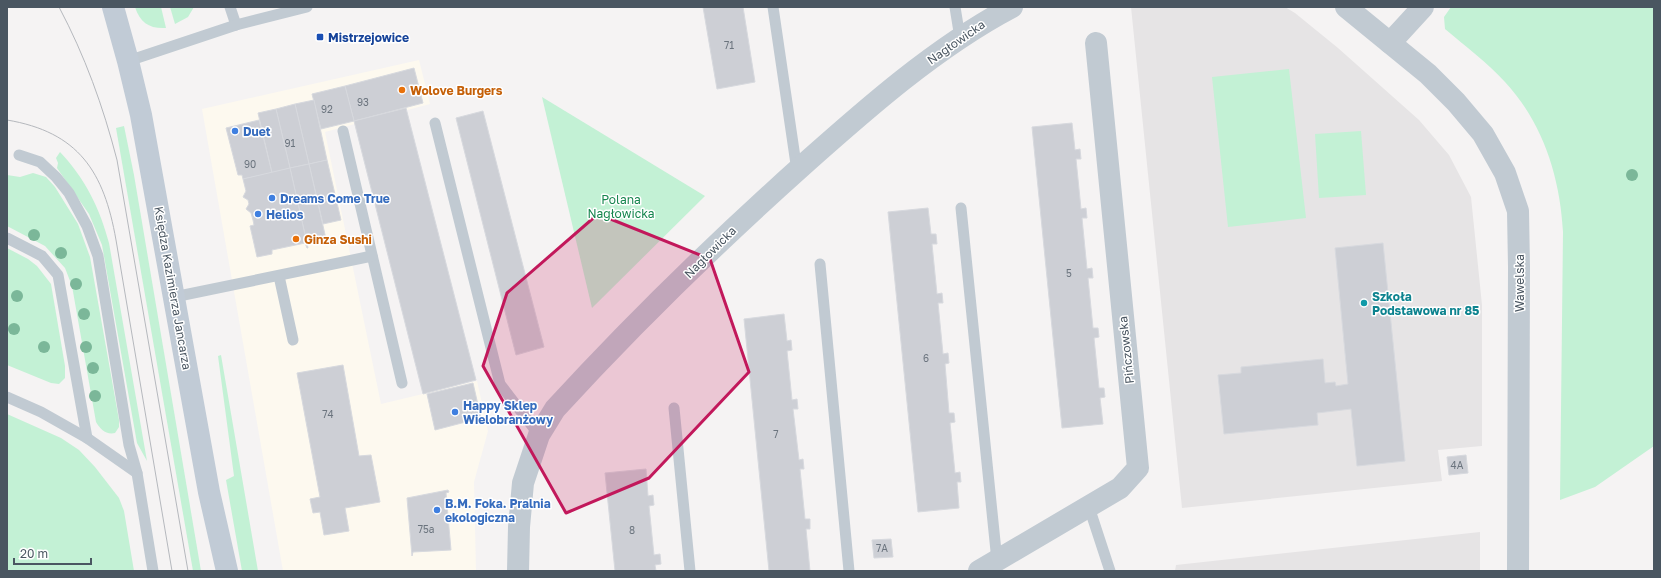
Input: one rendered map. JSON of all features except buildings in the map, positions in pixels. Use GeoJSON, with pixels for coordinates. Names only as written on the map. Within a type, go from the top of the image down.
{"type":"FeatureCollection","features":[{"type":"Feature","properties":{"kind":"street","name":"Księdza Kazimierza Jancarza"},"geometry":{"type":"LineString","coordinates":[[113,7],[128,61],[152,168],[209,492],[227,571]]}},
{"type":"Feature","properties":{"kind":"street","name":"Nagłowicka"},"geometry":{"type":"LineString","coordinates":[[518,571],[519,527],[523,483],[539,435],[555,409],[714,246],[854,119],[960,38],[1012,7]]}},
{"type":"Feature","properties":{"kind":"street","name":"Wawelska"},"geometry":{"type":"LineString","coordinates":[[1346,7],[1428,74],[1456,102],[1483,134],[1506,173],[1518,211],[1518,571]]}},
{"type":"Feature","properties":{"kind":"street"},"geometry":{"type":"LineString","coordinates":[[1390,43],[1423,7]]}},
{"type":"Feature","properties":{"kind":"street","name":"Pińczowska"},"geometry":{"type":"LineString","coordinates":[[988,566],[1120,488],[1138,468],[1096,43]]}},
{"type":"Feature","properties":{"kind":"lane"},"geometry":{"type":"LineString","coordinates":[[230,7],[236,25]]}},
{"type":"Feature","properties":{"kind":"lane"},"geometry":{"type":"LineString","coordinates":[[128,61],[236,25],[307,7]]}},
{"type":"Feature","properties":{"kind":"lane"},"geometry":{"type":"LineString","coordinates":[[773,7],[797,170]]}},
{"type":"Feature","properties":{"kind":"lane"},"geometry":{"type":"LineString","coordinates":[[955,7],[960,38]]}},
{"type":"Feature","properties":{"kind":"lane"},"geometry":{"type":"LineString","coordinates":[[435,123],[500,384],[539,435]]}},
{"type":"Feature","properties":{"kind":"lane"},"geometry":{"type":"LineString","coordinates":[[343,131],[402,383]]}},
{"type":"Feature","properties":{"kind":"lane"},"geometry":{"type":"LineString","coordinates":[[19,155],[40,162],[56,177],[80,212],[94,242],[98,256],[129,445],[137,473],[153,571]]}},
{"type":"Feature","properties":{"kind":"lane"},"geometry":{"type":"LineString","coordinates":[[961,208],[988,566]]}},
{"type":"Feature","properties":{"kind":"lane"},"geometry":{"type":"LineString","coordinates":[[7,238],[42,256],[58,275],[87,438]]}},
{"type":"Feature","properties":{"kind":"lane"},"geometry":{"type":"LineString","coordinates":[[174,298],[372,256]]}},
{"type":"Feature","properties":{"kind":"lane"},"geometry":{"type":"LineString","coordinates":[[820,264],[849,571]]}},
{"type":"Feature","properties":{"kind":"lane"},"geometry":{"type":"LineString","coordinates":[[279,276],[293,340]]}},
{"type":"Feature","properties":{"kind":"lane"},"geometry":{"type":"LineString","coordinates":[[7,398],[41,412],[87,438],[137,473]]}},
{"type":"Feature","properties":{"kind":"lane"},"geometry":{"type":"LineString","coordinates":[[674,408],[690,571]]}},
{"type":"Feature","properties":{"kind":"lane"},"geometry":{"type":"LineString","coordinates":[[1089,507],[1110,571]]}},
{"type":"Feature","properties":{"kind":"highlighted area"},"geometry":{"type":"Polygon","coordinates":[[[598,214],[710,259],[749,372],[649,478],[566,513],[483,366],[507,293],[598,214]]]}},
{"type":"Feature","properties":{"kind":"shaded area"},"geometry":{"type":"Polygon","coordinates":[[[1131,7],[1285,7],[1295,13],[1338,48],[1419,120],[1449,155],[1471,197],[1482,305],[1482,446],[1438,450],[1442,481],[1182,508],[1131,7]]]}},
{"type":"Feature","properties":{"kind":"shaded area"},"geometry":{"type":"Polygon","coordinates":[[[419,60],[430,104],[325,132],[381,404],[477,381],[488,431],[474,482],[476,571],[283,571],[202,109],[419,60]]]}},
{"type":"Feature","properties":{"kind":"shaded area"},"geometry":{"type":"Polygon","coordinates":[[[1480,532],[1480,571],[1175,571],[1176,565],[1480,532]]]}},
{"type":"Feature","properties":{"kind":"green space"},"geometry":{"type":"Polygon","coordinates":[[[135,7],[161,7],[166,28],[146,24],[137,13],[135,7]]]}},
{"type":"Feature","properties":{"kind":"green space"},"geometry":{"type":"Polygon","coordinates":[[[170,7],[194,7],[188,17],[175,24],[170,7]]]}},
{"type":"Feature","properties":{"kind":"green space"},"geometry":{"type":"Polygon","coordinates":[[[1451,7],[1654,7],[1654,446],[1595,487],[1560,500],[1563,232],[1558,191],[1547,152],[1530,115],[1505,82],[1476,54],[1445,29],[1444,17],[1451,7]]]}},
{"type":"Feature","properties":{"kind":"green space"},"geometry":{"type":"Polygon","coordinates":[[[1289,69],[1306,218],[1228,227],[1212,77],[1289,69]]]}},
{"type":"Feature","properties":{"kind":"green space","name":"Polana Nagłowicka"},"geometry":{"type":"Polygon","coordinates":[[[542,97],[705,196],[592,308],[542,97]]]}},
{"type":"Feature","properties":{"kind":"green space"},"geometry":{"type":"Polygon","coordinates":[[[124,126],[134,175],[201,571],[193,571],[116,128],[124,126]]]}},
{"type":"Feature","properties":{"kind":"green space"},"geometry":{"type":"Polygon","coordinates":[[[1361,131],[1366,195],[1319,198],[1315,134],[1361,131]]]}},
{"type":"Feature","properties":{"kind":"green space"},"geometry":{"type":"Polygon","coordinates":[[[60,152],[77,172],[90,194],[101,218],[109,243],[147,461],[137,443],[102,245],[89,214],[57,168],[58,163],[56,158],[60,152]]]}},
{"type":"Feature","properties":{"kind":"green space"},"geometry":{"type":"Polygon","coordinates":[[[33,173],[46,177],[55,187],[78,224],[90,257],[119,420],[119,427],[115,433],[104,431],[96,422],[72,286],[65,268],[45,246],[7,226],[7,175],[20,177],[33,173]]]}},
{"type":"Feature","properties":{"kind":"green space"},"geometry":{"type":"Polygon","coordinates":[[[7,248],[28,259],[37,266],[51,284],[65,366],[65,378],[59,384],[51,383],[7,365],[7,248]]]}},
{"type":"Feature","properties":{"kind":"green space"},"geometry":{"type":"Polygon","coordinates":[[[221,355],[258,571],[242,571],[226,480],[234,476],[218,356],[221,355]]]}},
{"type":"Feature","properties":{"kind":"green space"},"geometry":{"type":"Polygon","coordinates":[[[7,414],[61,438],[79,450],[95,467],[119,498],[124,511],[134,571],[7,571],[7,414]]]}},
{"type":"Feature","properties":{"kind":"tram line"},"geometry":{"type":"LineString","coordinates":[[59,7],[85,63],[106,120],[117,160],[188,571]]}},
{"type":"Feature","properties":{"kind":"tram line"},"geometry":{"type":"LineString","coordinates":[[7,120],[32,126],[53,134],[70,145],[84,159],[95,175],[104,194],[111,216],[116,240],[172,571]]}},
{"type":"Feature","properties":{"kind":"place","name":"Mistrzejowice"},"geometry":{"type":"Point","coordinates":[320,37]}},
{"type":"Feature","properties":{"kind":"place","name":"Wolove Burgers"},"geometry":{"type":"Point","coordinates":[402,90]}},
{"type":"Feature","properties":{"kind":"place","name":"Duet"},"geometry":{"type":"Point","coordinates":[235,131]}},
{"type":"Feature","properties":{"kind":"place","name":"Dreams Come True"},"geometry":{"type":"Point","coordinates":[272,198]}},
{"type":"Feature","properties":{"kind":"place","name":"Helios"},"geometry":{"type":"Point","coordinates":[258,214]}},
{"type":"Feature","properties":{"kind":"place","name":"Ginza Sushi"},"geometry":{"type":"Point","coordinates":[296,239]}},
{"type":"Feature","properties":{"kind":"place","name":"Szkoła Podstawowa nr 85"},"geometry":{"type":"Point","coordinates":[1364,303]}},
{"type":"Feature","properties":{"kind":"place","name":"Happy Sklep Wielobranżowy"},"geometry":{"type":"Point","coordinates":[455,412]}},
{"type":"Feature","properties":{"kind":"place","name":"B.M. Foka. Pralnia ekologiczna"},"geometry":{"type":"Point","coordinates":[437,510]}}]}
